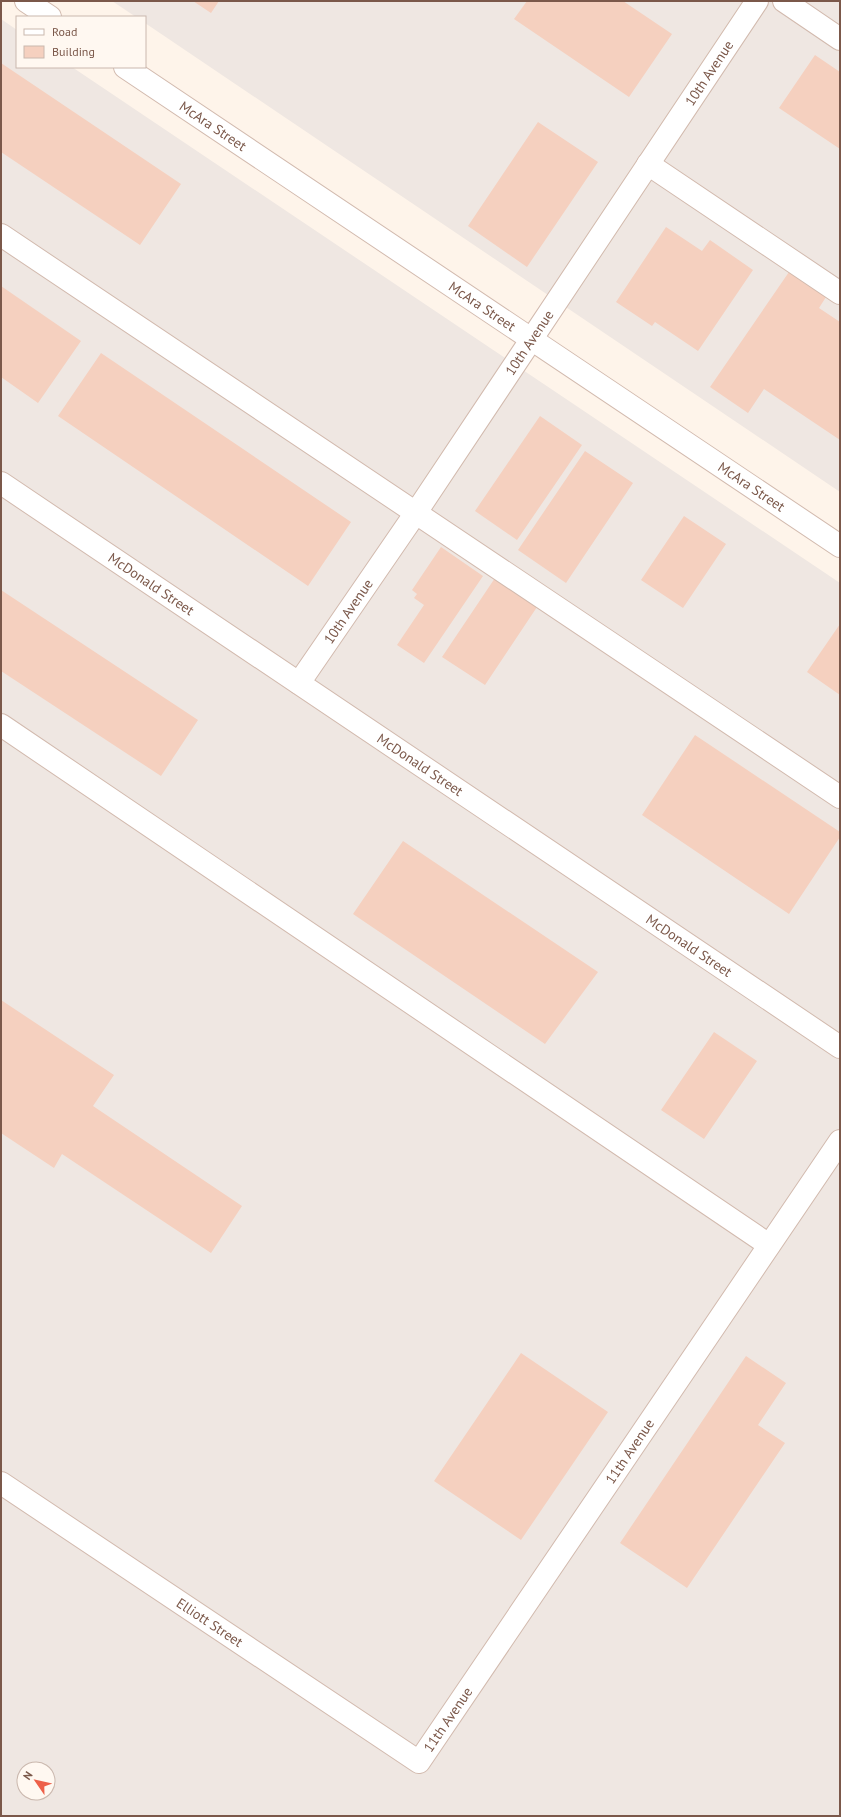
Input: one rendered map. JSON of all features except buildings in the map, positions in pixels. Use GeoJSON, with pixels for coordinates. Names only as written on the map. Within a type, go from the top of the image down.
{"type":"FeatureCollection","features":[{"type":"Feature","properties":{"kind":"street"},"geometry":{"type":"LineString","coordinates":[[26,1],[48,16]]}},
{"type":"Feature","properties":{"kind":"street","name":"10th Avenue"},"geometry":{"type":"LineString","coordinates":[[299,683],[415,514],[530,339],[757,1]]}},
{"type":"Feature","properties":{"kind":"street"},"geometry":{"type":"LineString","coordinates":[[784,1],[840,39]]}},
{"type":"Feature","properties":{"kind":"street","name":"McAra Street"},"geometry":{"type":"LineString","coordinates":[[126,68],[840,546]]}},
{"type":"Feature","properties":{"kind":"street"},"geometry":{"type":"LineString","coordinates":[[648,164],[840,293]]}},
{"type":"Feature","properties":{"kind":"street"},"geometry":{"type":"LineString","coordinates":[[1,235],[415,514],[840,797]]}},
{"type":"Feature","properties":{"kind":"street","name":"McDonald Street"},"geometry":{"type":"LineString","coordinates":[[1,483],[840,1047]]}},
{"type":"Feature","properties":{"kind":"street"},"geometry":{"type":"LineString","coordinates":[[1,725],[769,1245]]}},
{"type":"Feature","properties":{"kind":"street","name":"11th Avenue"},"geometry":{"type":"LineString","coordinates":[[419,1762],[840,1141]]}},
{"type":"Feature","properties":{"kind":"street","name":"Elliott Street"},"geometry":{"type":"LineString","coordinates":[[1,1483],[419,1762]]}},
{"type":"Feature","properties":{"kind":"shaded area"},"geometry":{"type":"Polygon","coordinates":[[[112,1],[840,1],[840,492],[146,24],[146,16],[134,16],[112,1]]]}},
{"type":"Feature","properties":{"kind":"shaded area"},"geometry":{"type":"Polygon","coordinates":[[[1,19],[16,29],[16,68],[73,68],[840,583],[840,1816],[1,1816],[1,19]]]}}]}
